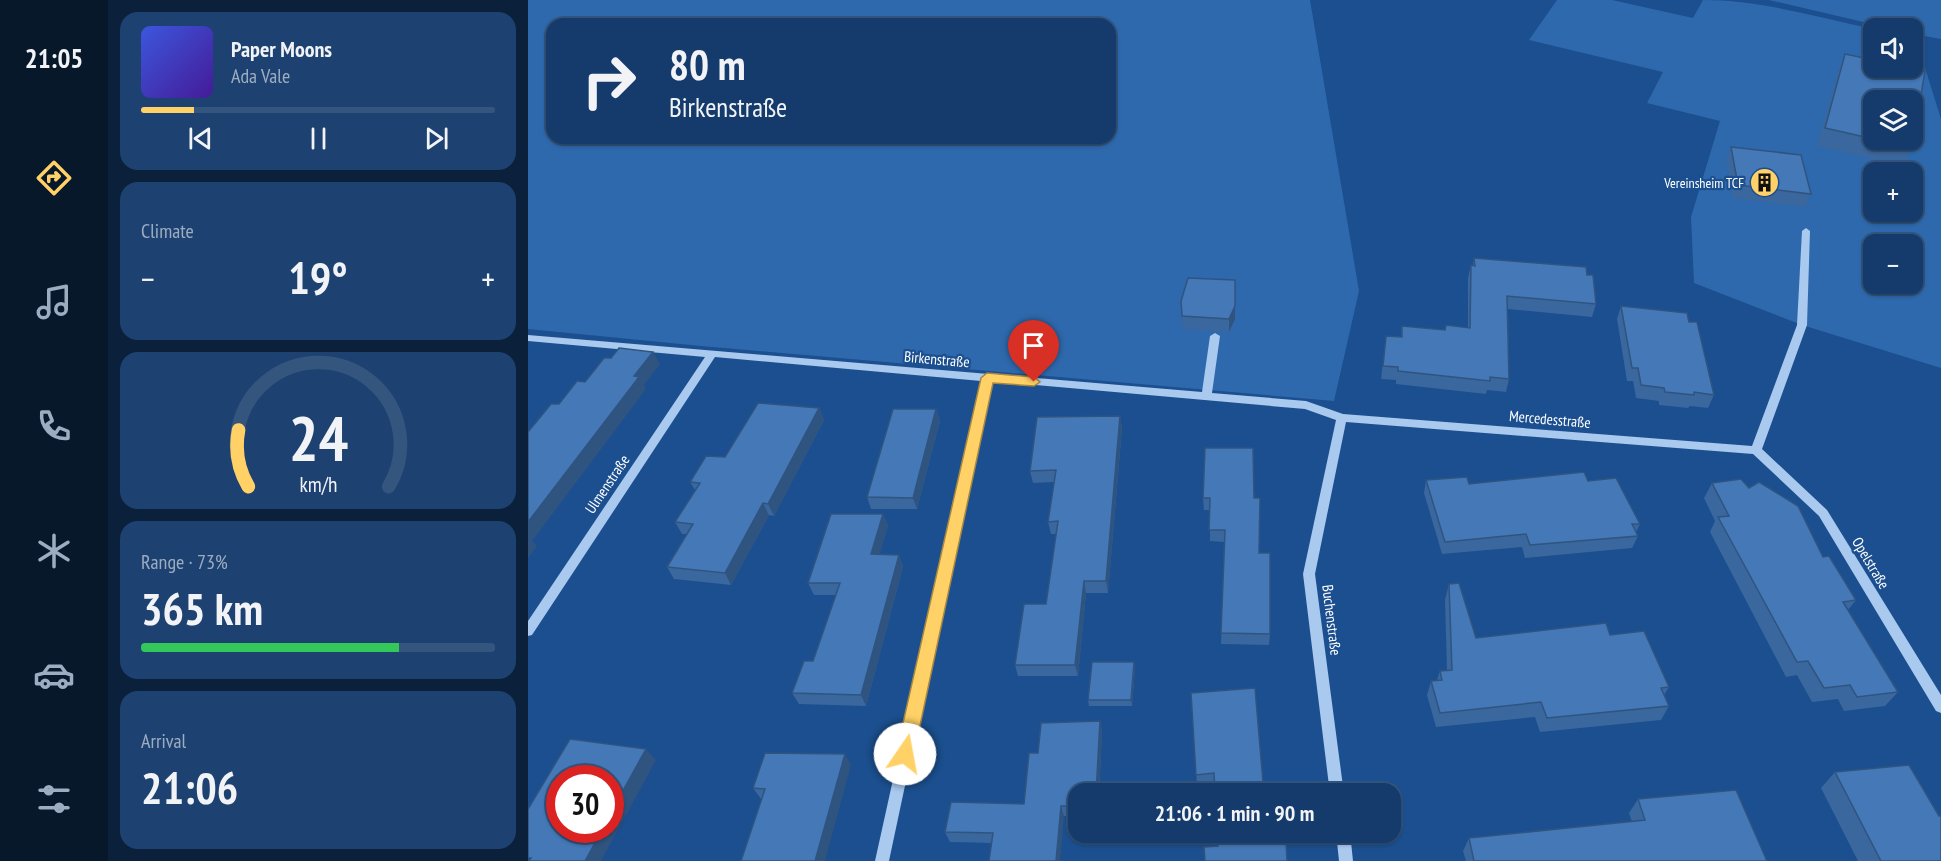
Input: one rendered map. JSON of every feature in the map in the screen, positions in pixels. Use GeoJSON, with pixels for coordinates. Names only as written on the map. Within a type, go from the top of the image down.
{"type":"FeatureCollection","features":[{"type":"Feature","properties":{"kind":"street"},"geometry":{"type":"LineString","coordinates":[[1756,450],[1802,324],[1806,231]]}},
{"type":"Feature","properties":{"kind":"street"},"geometry":{"type":"LineString","coordinates":[[1206,397],[1215,336]]}},
{"type":"Feature","properties":{"kind":"street","name":"Birkenstraße"},"geometry":{"type":"LineString","coordinates":[[528,338],[1306,405],[1342,418]]}},
{"type":"Feature","properties":{"kind":"street","name":"Ulmenstraße"},"geometry":{"type":"LineString","coordinates":[[528,631],[712,354]]}},
{"type":"Feature","properties":{"kind":"street"},"geometry":{"type":"LineString","coordinates":[[882,861],[987,378]]}},
{"type":"Feature","properties":{"kind":"street","name":"Mercedesstraße"},"geometry":{"type":"LineString","coordinates":[[1342,418],[1756,450]]}},
{"type":"Feature","properties":{"kind":"street","name":"Buchenstraße"},"geometry":{"type":"LineString","coordinates":[[1336,783],[1309,574],[1342,418]]}},
{"type":"Feature","properties":{"kind":"street","name":"Opelstraße"},"geometry":{"type":"LineString","coordinates":[[1756,450],[1823,513],[1941,707]]}},
{"type":"Feature","properties":{"kind":"street"},"geometry":{"type":"LineString","coordinates":[[1344,843],[1346,861]]}},
{"type":"Feature","properties":{"kind":"shaded area"},"geometry":{"type":"Polygon","coordinates":[[[528,0],[1310,0],[1359,291],[1334,401],[528,329],[528,0]]]}},
{"type":"Feature","properties":{"kind":"shaded area"},"geometry":{"type":"Polygon","coordinates":[[[1557,0],[1612,0],[1693,18],[1703,0],[1725,1],[1789,10],[1863,27],[1863,78],[1923,78],[1923,61],[1941,119],[1941,368],[1802,325],[1694,283],[1691,217],[1720,121],[1647,103],[1663,72],[1529,40],[1557,0]]]}},
{"type":"Feature","properties":{"kind":"shaded area"},"geometry":{"type":"Polygon","coordinates":[[[1769,0],[1941,0],[1941,39],[1923,36],[1923,18],[1863,18],[1863,22],[1769,0]]]}},
{"type":"Feature","properties":{"kind":"building"},"geometry":{"type":"Polygon","coordinates":[[[1845,54],[1863,58],[1863,78],[1923,78],[1923,71],[1925,71],[1922,90],[1863,90],[1863,137],[1825,128],[1845,54]]]}},
{"type":"Feature","properties":{"kind":"building"},"geometry":{"type":"Polygon","coordinates":[[[1731,147],[1801,155],[1811,194],[1738,185],[1731,147]]]}},
{"type":"Feature","properties":{"kind":"building"},"geometry":{"type":"Polygon","coordinates":[[[1474,258],[1586,267],[1587,275],[1593,275],[1596,304],[1507,296],[1509,379],[1490,377],[1490,381],[1398,371],[1398,367],[1383,366],[1386,336],[1402,337],[1402,326],[1445,330],[1446,325],[1470,328],[1471,265],[1475,266],[1474,258]]]}},
{"type":"Feature","properties":{"kind":"building"},"geometry":{"type":"Polygon","coordinates":[[[1188,278],[1235,280],[1235,306],[1229,319],[1182,316],[1181,301],[1188,278]]]}},
{"type":"Feature","properties":{"kind":"building"},"geometry":{"type":"Polygon","coordinates":[[[1621,306],[1687,313],[1689,322],[1697,322],[1714,395],[1665,392],[1664,388],[1641,385],[1638,368],[1632,368],[1621,306]]]}},
{"type":"Feature","properties":{"kind":"building"},"geometry":{"type":"Polygon","coordinates":[[[619,348],[653,352],[634,376],[639,377],[528,522],[528,432],[551,404],[559,404],[577,381],[585,382],[604,358],[611,358],[619,348]]]}},
{"type":"Feature","properties":{"kind":"building"},"geometry":{"type":"Polygon","coordinates":[[[758,403],[819,408],[768,504],[763,503],[725,573],[667,567],[693,524],[675,522],[700,483],[690,482],[706,456],[725,457],[758,403]]]}},
{"type":"Feature","properties":{"kind":"building"},"geometry":{"type":"Polygon","coordinates":[[[893,409],[936,409],[913,498],[867,497],[893,409]]]}},
{"type":"Feature","properties":{"kind":"building"},"geometry":{"type":"Polygon","coordinates":[[[1120,416],[1106,581],[1084,581],[1075,665],[1015,665],[1024,604],[1046,604],[1058,521],[1048,522],[1056,470],[1030,471],[1037,417],[1120,416]]]}},
{"type":"Feature","properties":{"kind":"building"},"geometry":{"type":"Polygon","coordinates":[[[1205,448],[1253,448],[1254,498],[1260,498],[1259,553],[1270,553],[1270,634],[1221,633],[1225,530],[1209,530],[1210,498],[1203,498],[1205,448]]]}},
{"type":"Feature","properties":{"kind":"building"},"geometry":{"type":"Polygon","coordinates":[[[1584,472],[1588,481],[1616,478],[1640,524],[1632,524],[1638,536],[1530,545],[1526,534],[1445,542],[1426,480],[1467,477],[1469,484],[1584,472]]]}},
{"type":"Feature","properties":{"kind":"building"},"geometry":{"type":"Polygon","coordinates":[[[1741,479],[1749,488],[1759,482],[1798,506],[1823,557],[1829,556],[1856,600],[1843,602],[1898,692],[1857,697],[1850,685],[1824,688],[1808,661],[1797,662],[1718,517],[1729,516],[1712,483],[1741,479]]]}},
{"type":"Feature","properties":{"kind":"building"},"geometry":{"type":"Polygon","coordinates":[[[831,514],[883,514],[871,554],[899,555],[861,695],[792,693],[804,661],[813,661],[840,583],[808,583],[831,514]]]}},
{"type":"Feature","properties":{"kind":"building"},"geometry":{"type":"Polygon","coordinates":[[[1459,583],[1476,638],[1606,623],[1610,635],[1644,631],[1669,687],[1661,688],[1669,706],[1547,718],[1541,702],[1440,713],[1431,681],[1442,680],[1440,671],[1452,670],[1449,584],[1459,583]]]}},
{"type":"Feature","properties":{"kind":"building"},"geometry":{"type":"Polygon","coordinates":[[[1092,662],[1134,662],[1131,700],[1088,700],[1092,662]]]}},
{"type":"Feature","properties":{"kind":"building"},"geometry":{"type":"Polygon","coordinates":[[[1255,688],[1263,783],[1214,783],[1214,773],[1196,775],[1191,693],[1255,688]]]}},
{"type":"Feature","properties":{"kind":"building"},"geometry":{"type":"Polygon","coordinates":[[[1100,721],[1097,783],[1068,783],[1068,806],[1061,806],[1056,861],[989,861],[993,833],[945,832],[951,802],[1024,804],[1029,753],[1038,753],[1041,723],[1100,721]]]}},
{"type":"Feature","properties":{"kind":"building"},"geometry":{"type":"Polygon","coordinates":[[[570,739],[646,749],[624,789],[624,765],[554,765],[570,739]]]}},
{"type":"Feature","properties":{"kind":"building"},"geometry":{"type":"Polygon","coordinates":[[[765,753],[845,754],[815,861],[741,861],[765,789],[753,788],[765,753]]]}},
{"type":"Feature","properties":{"kind":"building"},"geometry":{"type":"Polygon","coordinates":[[[1909,765],[1941,816],[1941,861],[1881,861],[1835,772],[1909,765]]]}},
{"type":"Feature","properties":{"kind":"building"},"geometry":{"type":"Polygon","coordinates":[[[546,779],[546,843],[595,843],[585,861],[529,861],[531,858],[528,858],[528,809],[546,779]]]}},
{"type":"Feature","properties":{"kind":"building"},"geometry":{"type":"Polygon","coordinates":[[[1736,790],[1767,861],[1474,861],[1469,838],[1645,820],[1638,799],[1736,790]]]}},
{"type":"Feature","properties":{"kind":"building"},"geometry":{"type":"Polygon","coordinates":[[[1218,843],[1286,843],[1287,861],[1205,861],[1204,847],[1218,846],[1218,843]]]}},
{"type":"Feature","properties":{"kind":"place","name":"Vereinsheim TCF"},"geometry":{"type":"Point","coordinates":[1765,183]}},
{"type":"Feature","properties":{"kind":"route"},"geometry":{"type":"LineString","coordinates":[[905,754],[987,378],[1034,382]]}}]}
